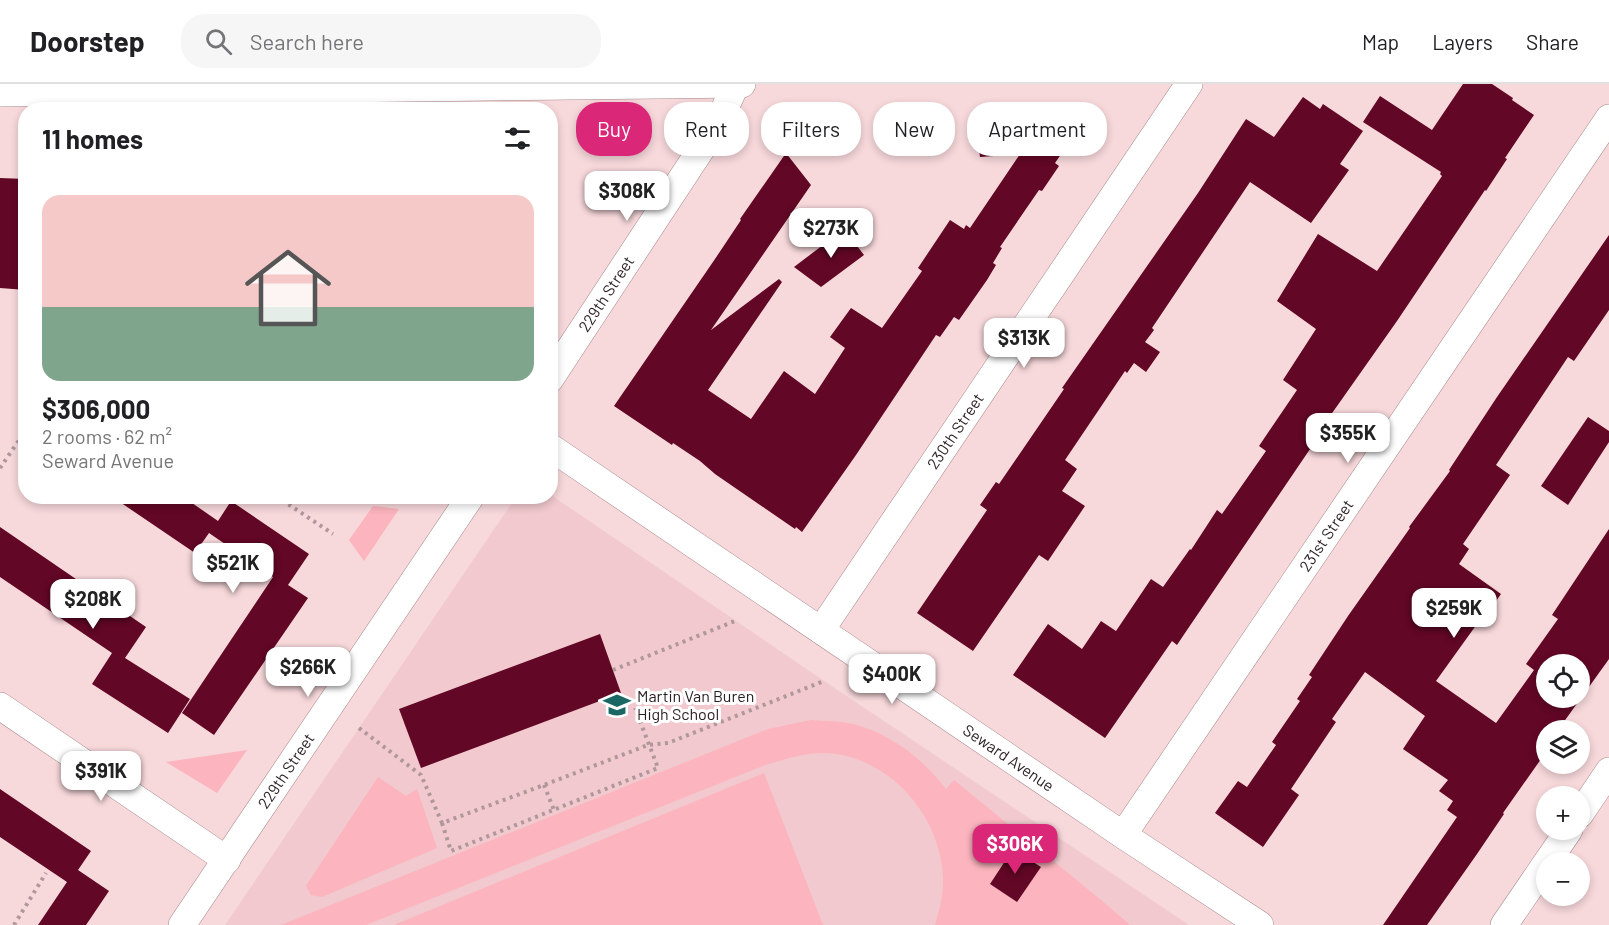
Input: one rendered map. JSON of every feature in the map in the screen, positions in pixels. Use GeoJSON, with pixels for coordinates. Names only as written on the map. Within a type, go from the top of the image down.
{"type":"FeatureCollection","features":[{"type":"Feature","properties":{"kind":"street","name":"229th Street"},"geometry":{"type":"LineString","coordinates":[[558,367],[717,125],[736,84]]}},
{"type":"Feature","properties":{"kind":"street"},"geometry":{"type":"LineString","coordinates":[[0,93],[742,84]]}},
{"type":"Feature","properties":{"kind":"street","name":"230th Street"},"geometry":{"type":"LineString","coordinates":[[821,630],[1189,84]]}},
{"type":"Feature","properties":{"kind":"street","name":"231st Street"},"geometry":{"type":"LineString","coordinates":[[1123,835],[1609,118]]}},
{"type":"Feature","properties":{"kind":"street","name":"Seward Avenue"},"geometry":{"type":"LineString","coordinates":[[558,452],[1123,835],[1260,925]]}},
{"type":"Feature","properties":{"kind":"street","name":"229th Street"},"geometry":{"type":"LineString","coordinates":[[182,925],[466,504]]}},
{"type":"Feature","properties":{"kind":"street"},"geometry":{"type":"LineString","coordinates":[[0,706],[227,860]]}},
{"type":"Feature","properties":{"kind":"street"},"geometry":{"type":"LineString","coordinates":[[1590,799],[1609,771]]}},
{"type":"Feature","properties":{"kind":"street"},"geometry":{"type":"LineString","coordinates":[[1504,925],[1562,840]]}},
{"type":"Feature","properties":{"kind":"path"},"geometry":{"type":"LineString","coordinates":[[0,468],[18,442]]}},
{"type":"Feature","properties":{"kind":"path"},"geometry":{"type":"LineString","coordinates":[[288,504],[333,534]]}},
{"type":"Feature","properties":{"kind":"path"},"geometry":{"type":"LineString","coordinates":[[613,670],[735,621]]}},
{"type":"Feature","properties":{"kind":"path"},"geometry":{"type":"LineString","coordinates":[[441,823],[648,745],[668,743],[824,681]]}},
{"type":"Feature","properties":{"kind":"path"},"geometry":{"type":"LineString","coordinates":[[359,728],[421,775],[451,851],[658,768],[635,708]]}},
{"type":"Feature","properties":{"kind":"path"},"geometry":{"type":"LineString","coordinates":[[544,785],[554,810]]}},
{"type":"Feature","properties":{"kind":"path"},"geometry":{"type":"LineString","coordinates":[[14,925],[45,873]]}},
{"type":"Feature","properties":{"kind":"shaded area","name":"Martin Van Buren High School"},"geometry":{"type":"Polygon","coordinates":[[[558,500],[1189,925],[225,925],[511,504],[558,504],[558,500]]]}},
{"type":"Feature","properties":{"kind":"shaded area"},"geometry":{"type":"Polygon","coordinates":[[[373,506],[399,509],[364,561],[349,540],[373,506]]]}},
{"type":"Feature","properties":{"kind":"shaded area"},"geometry":{"type":"Polygon","coordinates":[[[811,720],[848,723],[867,728],[893,741],[916,757],[946,789],[954,780],[1130,925],[935,925],[943,888],[943,876],[940,853],[921,810],[888,776],[868,764],[846,756],[816,753],[765,765],[366,925],[281,925],[768,729],[811,720]]]}},
{"type":"Feature","properties":{"kind":"shaded area"},"geometry":{"type":"Polygon","coordinates":[[[247,750],[217,793],[166,762],[247,750]]]}},
{"type":"Feature","properties":{"kind":"shaded area"},"geometry":{"type":"Polygon","coordinates":[[[764,773],[823,925],[394,925],[764,773]]]}},
{"type":"Feature","properties":{"kind":"shaded area"},"geometry":{"type":"Polygon","coordinates":[[[378,777],[406,796],[417,789],[437,848],[322,897],[311,895],[306,886],[378,777]]]}},
{"type":"Feature","properties":{"kind":"building"},"geometry":{"type":"Polygon","coordinates":[[[1463,84],[1492,84],[1534,115],[1486,191],[1323,426],[1325,427],[1177,645],[1172,641],[1105,738],[1013,675],[1048,624],[1082,649],[1101,621],[1116,631],[1151,579],[1163,587],[1217,510],[1222,514],[1266,451],[1259,446],[1297,390],[1283,380],[1316,329],[1277,301],[1318,234],[1377,271],[1442,176],[1441,172],[1363,122],[1380,96],[1432,130],[1463,84]]]}},
{"type":"Feature","properties":{"kind":"building"},"geometry":{"type":"Polygon","coordinates":[[[1303,97],[1320,109],[1323,104],[1363,131],[1340,164],[1349,170],[1311,223],[1250,182],[1152,328],[1154,330],[1145,342],[1160,352],[1146,372],[1134,363],[1127,373],[1125,371],[1065,460],[1077,469],[1062,491],[1085,506],[1048,561],[1039,555],[973,651],[917,613],[987,510],[980,505],[996,482],[999,484],[1246,119],[1274,137],[1303,97]]]}},
{"type":"Feature","properties":{"kind":"building"},"geometry":{"type":"Polygon","coordinates":[[[784,156],[788,156],[811,185],[711,330],[779,279],[782,282],[708,390],[751,419],[784,371],[815,394],[845,348],[830,337],[851,308],[882,328],[922,271],[918,268],[950,220],[964,229],[966,225],[970,228],[1019,156],[1060,156],[1055,163],[1059,166],[1042,191],[1039,190],[1000,247],[1002,248],[993,263],[996,265],[987,280],[959,320],[954,317],[940,337],[936,335],[802,532],[715,474],[700,461],[614,406],[784,156]]]}},
{"type":"Feature","properties":{"kind":"building"},"geometry":{"type":"Polygon","coordinates":[[[0,178],[18,179],[18,289],[0,288],[0,178]]]}},
{"type":"Feature","properties":{"kind":"building"},"geometry":{"type":"Polygon","coordinates":[[[844,229],[864,255],[821,287],[794,267],[844,229]]]}},
{"type":"Feature","properties":{"kind":"building"},"geometry":{"type":"Polygon","coordinates":[[[1609,235],[1609,310],[1574,361],[1568,357],[1496,465],[1510,475],[1463,544],[1469,549],[1459,564],[1501,594],[1436,681],[1496,723],[1534,670],[1526,664],[1558,619],[1552,615],[1609,529],[1609,659],[1590,685],[1590,654],[1536,654],[1536,708],[1574,708],[1565,720],[1536,720],[1536,766],[1427,925],[1383,925],[1457,817],[1447,810],[1453,801],[1439,791],[1448,780],[1403,749],[1425,716],[1365,672],[1332,719],[1336,722],[1291,789],[1299,795],[1263,847],[1215,813],[1238,781],[1247,787],[1276,745],[1272,742],[1300,701],[1297,699],[1312,677],[1309,675],[1609,235]]]}},
{"type":"Feature","properties":{"kind":"building"},"geometry":{"type":"Polygon","coordinates":[[[1588,417],[1609,431],[1609,442],[1568,505],[1541,486],[1588,417]]]}},
{"type":"Feature","properties":{"kind":"building"},"geometry":{"type":"Polygon","coordinates":[[[123,504],[194,504],[218,521],[229,504],[235,504],[309,554],[288,585],[308,598],[214,735],[182,713],[273,577],[209,533],[195,553],[123,504]]]}},
{"type":"Feature","properties":{"kind":"building"},"geometry":{"type":"Polygon","coordinates":[[[0,527],[146,627],[125,658],[190,699],[168,733],[92,684],[112,653],[0,577],[0,527]]]}},
{"type":"Feature","properties":{"kind":"building"},"geometry":{"type":"Polygon","coordinates":[[[600,634],[621,693],[421,768],[399,709],[600,634]]]}},
{"type":"Feature","properties":{"kind":"building"},"geometry":{"type":"Polygon","coordinates":[[[0,789],[91,851],[78,870],[109,891],[86,925],[38,925],[67,882],[0,837],[0,789]]]}},
{"type":"Feature","properties":{"kind":"building"},"geometry":{"type":"Polygon","coordinates":[[[1013,849],[1041,867],[1017,902],[990,884],[1013,849]]]}},
{"type":"Feature","properties":{"kind":"place","name":"Martin Van Buren High School"},"geometry":{"type":"Point","coordinates":[617,705]}}]}
